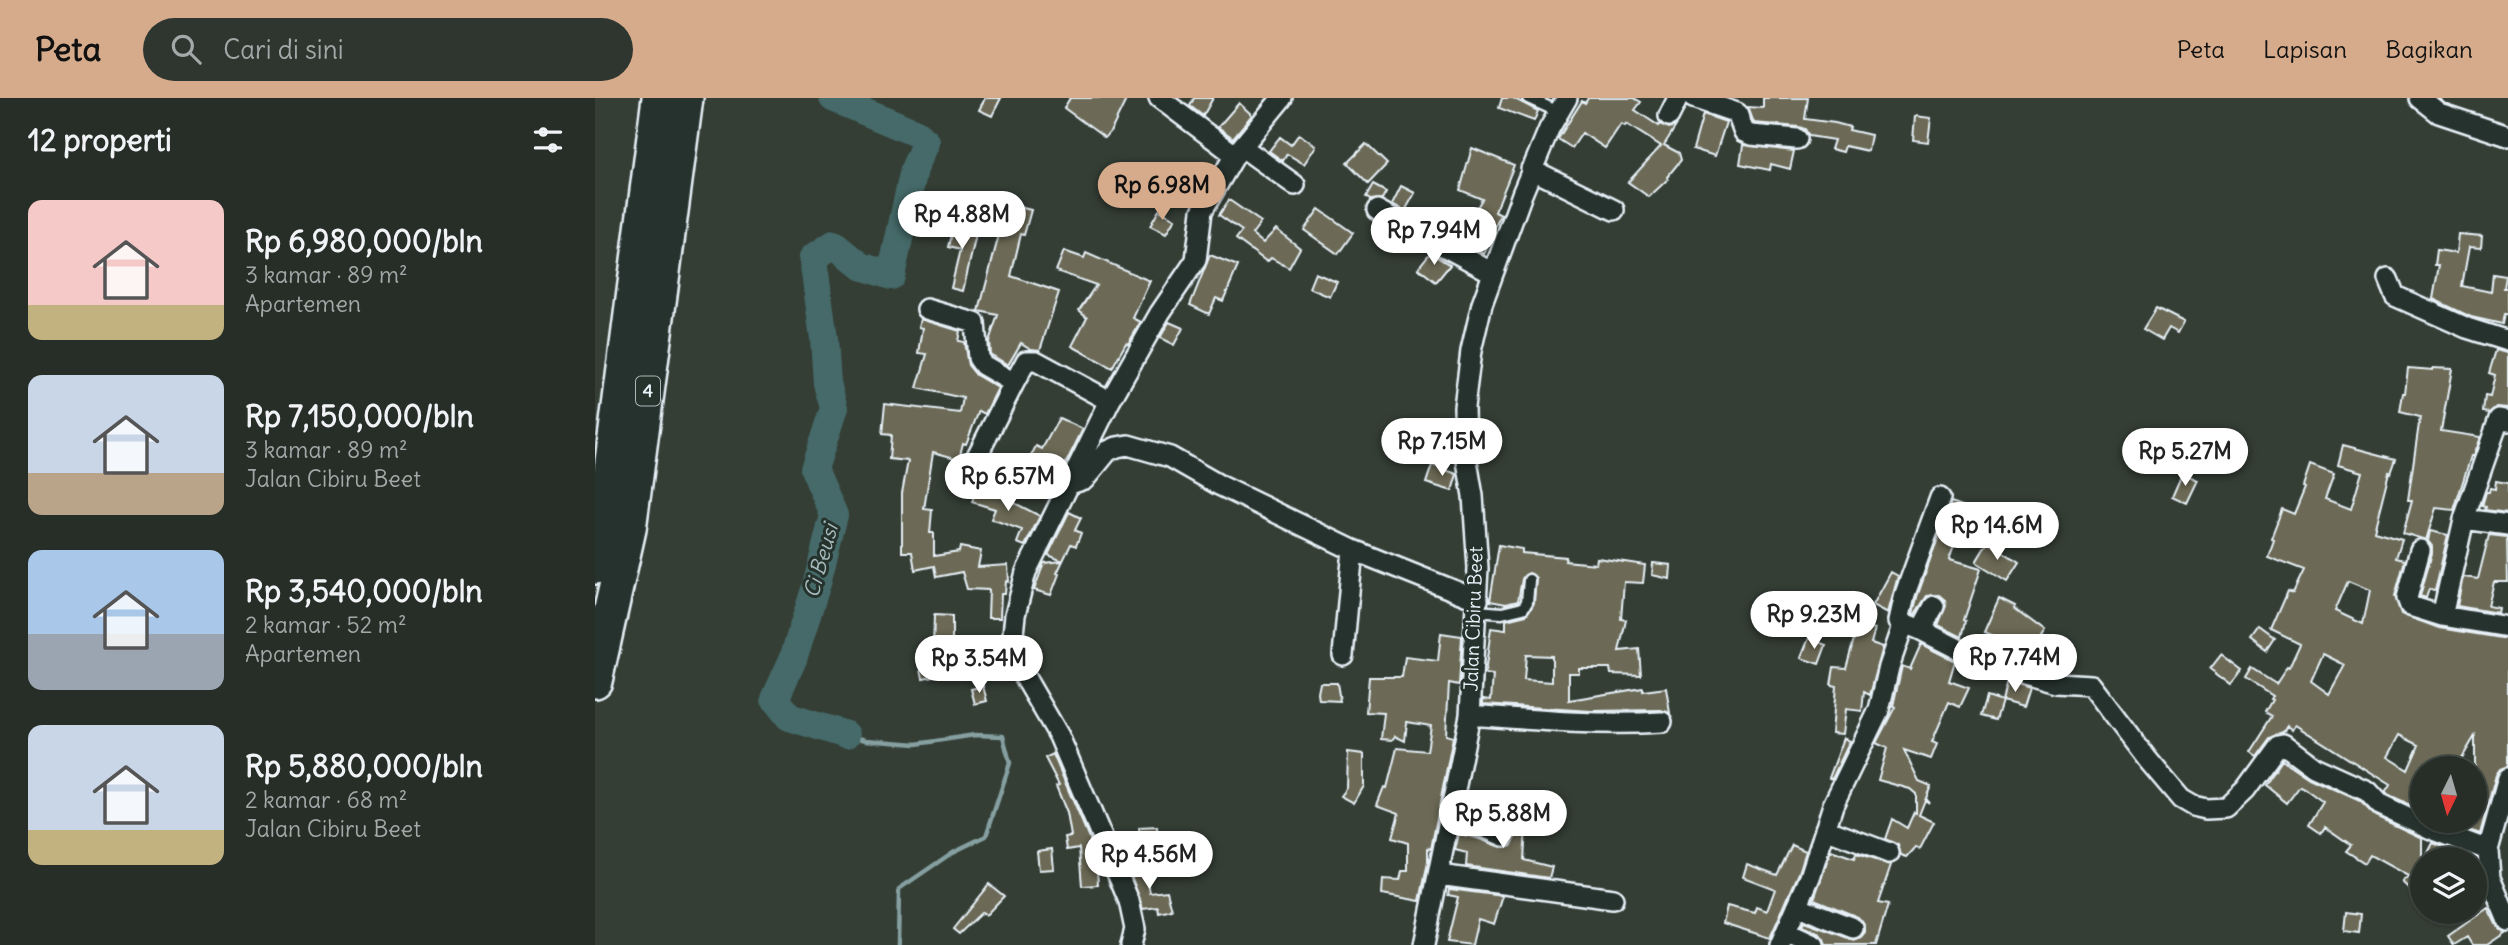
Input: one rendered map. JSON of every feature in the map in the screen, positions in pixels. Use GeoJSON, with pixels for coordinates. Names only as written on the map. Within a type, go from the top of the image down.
{"type":"FeatureCollection","features":[{"type":"Feature","properties":{"kind":"highway","name":"4"},"geometry":{"type":"LineString","coordinates":[[595,567],[603,531],[659,98]]}},
{"type":"Feature","properties":{"kind":"highway","name":"4"},"geometry":{"type":"LineString","coordinates":[[595,681],[629,529],[686,98]]}},
{"type":"Feature","properties":{"kind":"street"},"geometry":{"type":"LineString","coordinates":[[1159,98],[1295,185]]}},
{"type":"Feature","properties":{"kind":"street"},"geometry":{"type":"LineString","coordinates":[[1131,945],[1135,929],[1129,901],[1059,736],[1016,662],[1012,644],[1015,615],[1026,572],[1110,401],[1160,313],[1196,260],[1202,211],[1238,151],[1282,98]]}},
{"type":"Feature","properties":{"kind":"street"},"geometry":{"type":"LineString","coordinates":[[1669,116],[1678,98]]}},
{"type":"Feature","properties":{"kind":"street"},"geometry":{"type":"LineString","coordinates":[[1693,98],[1737,113],[1744,132],[1751,135],[1797,139]]}},
{"type":"Feature","properties":{"kind":"street"},"geometry":{"type":"LineString","coordinates":[[2420,98],[2439,113],[2508,136]]}},
{"type":"Feature","properties":{"kind":"street","name":"Jalan Cibiru Beet"},"geometry":{"type":"LineString","coordinates":[[1425,945],[1470,715],[1478,568],[1473,496],[1465,449],[1464,407],[1471,351],[1493,273],[1531,169],[1549,128],[1563,105]]}},
{"type":"Feature","properties":{"kind":"street"},"geometry":{"type":"LineString","coordinates":[[1531,169],[1614,210]]}},
{"type":"Feature","properties":{"kind":"street"},"geometry":{"type":"LineString","coordinates":[[1377,210],[1493,273]]}},
{"type":"Feature","properties":{"kind":"street"},"geometry":{"type":"LineString","coordinates":[[2388,279],[2395,296],[2467,328],[2508,341]]}},
{"type":"Feature","properties":{"kind":"street"},"geometry":{"type":"LineString","coordinates":[[927,309],[975,323],[978,359],[983,365],[1014,383]]}},
{"type":"Feature","properties":{"kind":"street"},"geometry":{"type":"LineString","coordinates":[[972,466],[1026,361],[1036,361],[1110,401]]}},
{"type":"Feature","properties":{"kind":"street"},"geometry":{"type":"LineString","coordinates":[[2442,616],[2464,519],[2499,419],[2508,421]]}},
{"type":"Feature","properties":{"kind":"street"},"geometry":{"type":"LineString","coordinates":[[1070,484],[1085,479],[1108,451],[1117,447],[1128,446],[1170,457],[1219,485],[1477,606]]}},
{"type":"Feature","properties":{"kind":"street"},"geometry":{"type":"LineString","coordinates":[[1940,498],[1899,621],[1976,658],[2056,683],[2091,685],[2148,760],[2181,799],[2193,806],[2206,810],[2226,808],[2245,790],[2278,745],[2283,744],[2314,767],[2367,791],[2380,805],[2429,828],[2488,850]]}},
{"type":"Feature","properties":{"kind":"street"},"geometry":{"type":"LineString","coordinates":[[2464,519],[2508,525]]}},
{"type":"Feature","properties":{"kind":"street"},"geometry":{"type":"LineString","coordinates":[[1343,655],[1353,550]]}},
{"type":"Feature","properties":{"kind":"street"},"geometry":{"type":"LineString","coordinates":[[2420,550],[2408,603],[2442,616],[2508,627]]}},
{"type":"Feature","properties":{"kind":"street"},"geometry":{"type":"LineString","coordinates":[[1814,945],[1783,939],[1810,877],[1833,805],[1879,710],[1889,667],[1913,626],[1934,606]]}},
{"type":"Feature","properties":{"kind":"street"},"geometry":{"type":"LineString","coordinates":[[1470,715],[1546,720],[1662,722]]}},
{"type":"Feature","properties":{"kind":"street"},"geometry":{"type":"LineString","coordinates":[[2507,784],[2501,826],[2488,850],[2490,878],[2508,921]]}},
{"type":"Feature","properties":{"kind":"street"},"geometry":{"type":"LineString","coordinates":[[1451,818],[1504,835]]}},
{"type":"Feature","properties":{"kind":"street"},"geometry":{"type":"LineString","coordinates":[[1825,829],[1889,853]]}},
{"type":"Feature","properties":{"kind":"street"},"geometry":{"type":"LineString","coordinates":[[1439,874],[1613,899]]}},
{"type":"Feature","properties":{"kind":"street"},"geometry":{"type":"LineString","coordinates":[[1797,906],[1853,928]]}},
{"type":"Feature","properties":{"kind":"lane"},"geometry":{"type":"LineString","coordinates":[[1528,98],[1563,105]]}},
{"type":"Feature","properties":{"kind":"lane"},"geometry":{"type":"LineString","coordinates":[[1477,606],[1502,613],[1523,608],[1527,602],[1529,580]]}},
{"type":"Feature","properties":{"kind":"lane"},"geometry":{"type":"LineString","coordinates":[[2487,881],[2490,878]]}},
{"type":"Feature","properties":{"kind":"building"},"geometry":{"type":"Polygon","coordinates":[[[985,98],[1001,98],[992,116],[979,110],[985,98]]]}},
{"type":"Feature","properties":{"kind":"building"},"geometry":{"type":"Polygon","coordinates":[[[1070,98],[1127,98],[1105,138],[1064,108],[1070,98]]]}},
{"type":"Feature","properties":{"kind":"building"},"geometry":{"type":"Polygon","coordinates":[[[1194,98],[1213,98],[1203,116],[1190,106],[1194,98]]]}},
{"type":"Feature","properties":{"kind":"building"},"geometry":{"type":"Polygon","coordinates":[[[1502,98],[1513,98],[1538,111],[1534,121],[1499,108],[1502,98]]]}},
{"type":"Feature","properties":{"kind":"building"},"geometry":{"type":"Polygon","coordinates":[[[1588,98],[1634,98],[1641,102],[1635,110],[1659,126],[1676,126],[1664,145],[1679,153],[1681,160],[1668,179],[1649,197],[1628,182],[1661,146],[1626,124],[1621,124],[1605,148],[1582,133],[1572,148],[1558,139],[1582,101],[1585,103],[1588,98]]]}},
{"type":"Feature","properties":{"kind":"building"},"geometry":{"type":"Polygon","coordinates":[[[1763,98],[1808,98],[1805,119],[1835,123],[1850,127],[1849,130],[1871,135],[1868,151],[1845,146],[1843,152],[1831,149],[1834,140],[1809,136],[1805,129],[1799,127],[1754,123],[1748,107],[1763,108],[1763,98]]]}},
{"type":"Feature","properties":{"kind":"building"},"geometry":{"type":"Polygon","coordinates":[[[1239,103],[1252,115],[1233,138],[1218,127],[1239,103]]]}},
{"type":"Feature","properties":{"kind":"building"},"geometry":{"type":"Polygon","coordinates":[[[1703,114],[1726,122],[1715,156],[1693,149],[1703,114]]]}},
{"type":"Feature","properties":{"kind":"building"},"geometry":{"type":"Polygon","coordinates":[[[1915,116],[1931,118],[1928,142],[1913,140],[1915,116]]]}},
{"type":"Feature","properties":{"kind":"building"},"geometry":{"type":"Polygon","coordinates":[[[1299,134],[1316,146],[1304,164],[1287,154],[1283,161],[1269,151],[1280,137],[1291,145],[1299,134]]]}},
{"type":"Feature","properties":{"kind":"building"},"geometry":{"type":"Polygon","coordinates":[[[1366,144],[1387,164],[1368,184],[1347,163],[1366,144]]]}},
{"type":"Feature","properties":{"kind":"building"},"geometry":{"type":"Polygon","coordinates":[[[1743,145],[1794,151],[1790,169],[1771,164],[1770,170],[1740,164],[1743,145]]]}},
{"type":"Feature","properties":{"kind":"building"},"geometry":{"type":"Polygon","coordinates":[[[1472,148],[1514,165],[1495,212],[1501,215],[1485,246],[1487,248],[1484,254],[1471,247],[1480,221],[1472,216],[1482,199],[1460,190],[1472,148]]]}},
{"type":"Feature","properties":{"kind":"building"},"geometry":{"type":"Polygon","coordinates":[[[1373,185],[1386,192],[1382,199],[1370,200],[1366,197],[1373,185]]]}},
{"type":"Feature","properties":{"kind":"building"},"geometry":{"type":"Polygon","coordinates":[[[1401,186],[1415,193],[1405,211],[1392,204],[1401,186]]]}},
{"type":"Feature","properties":{"kind":"building"},"geometry":{"type":"Polygon","coordinates":[[[1229,200],[1261,222],[1252,234],[1263,243],[1276,229],[1300,248],[1289,268],[1271,258],[1267,262],[1236,239],[1242,231],[1219,215],[1229,200]]]}},
{"type":"Feature","properties":{"kind":"building"},"geometry":{"type":"Polygon","coordinates":[[[1007,204],[1031,210],[1024,235],[1021,234],[1011,276],[1059,292],[1040,350],[1031,349],[1021,343],[1008,365],[990,354],[989,341],[998,315],[979,311],[1007,204]]]}},
{"type":"Feature","properties":{"kind":"building"},"geometry":{"type":"Polygon","coordinates":[[[1319,209],[1353,233],[1338,254],[1304,230],[1319,209]]]}},
{"type":"Feature","properties":{"kind":"building"},"geometry":{"type":"Polygon","coordinates":[[[1159,210],[1175,219],[1166,234],[1150,226],[1159,210]]]}},
{"type":"Feature","properties":{"kind":"building"},"geometry":{"type":"Polygon","coordinates":[[[954,221],[978,226],[963,291],[951,288],[960,250],[948,247],[954,221]]]}},
{"type":"Feature","properties":{"kind":"building"},"geometry":{"type":"Polygon","coordinates":[[[2458,234],[2482,236],[2481,248],[2469,247],[2462,286],[2491,292],[2493,274],[2506,276],[2504,288],[2508,288],[2508,314],[2504,314],[2502,324],[2471,317],[2433,299],[2439,265],[2435,265],[2437,250],[2456,253],[2458,234]]]}},
{"type":"Feature","properties":{"kind":"building"},"geometry":{"type":"Polygon","coordinates":[[[1064,251],[1084,258],[1086,253],[1150,281],[1133,318],[1141,322],[1112,368],[1072,346],[1087,317],[1079,310],[1096,285],[1056,271],[1064,251]]]}},
{"type":"Feature","properties":{"kind":"building"},"geometry":{"type":"Polygon","coordinates":[[[1430,253],[1450,265],[1436,282],[1418,268],[1430,253]]]}},
{"type":"Feature","properties":{"kind":"building"},"geometry":{"type":"Polygon","coordinates":[[[1210,255],[1238,266],[1223,301],[1216,298],[1209,314],[1190,305],[1210,255]]]}},
{"type":"Feature","properties":{"kind":"building"},"geometry":{"type":"Polygon","coordinates":[[[1315,273],[1337,282],[1330,297],[1309,288],[1315,273]]]}},
{"type":"Feature","properties":{"kind":"building"},"geometry":{"type":"Polygon","coordinates":[[[2156,308],[2184,322],[2178,333],[2169,328],[2162,340],[2143,329],[2156,308]]]}},
{"type":"Feature","properties":{"kind":"building"},"geometry":{"type":"Polygon","coordinates":[[[921,319],[960,331],[958,341],[964,342],[968,365],[976,375],[998,388],[985,414],[979,411],[966,444],[963,443],[959,459],[933,452],[924,509],[932,510],[930,533],[934,533],[934,556],[959,552],[960,547],[981,551],[978,567],[1008,565],[1009,582],[1006,581],[1005,594],[1001,594],[1000,618],[988,618],[989,590],[967,589],[962,572],[936,577],[934,566],[915,570],[912,552],[902,552],[902,493],[908,461],[889,459],[891,435],[882,434],[885,404],[960,413],[963,398],[917,388],[927,354],[919,353],[923,328],[919,327],[921,319]]]}},
{"type":"Feature","properties":{"kind":"building"},"geometry":{"type":"Polygon","coordinates":[[[1169,322],[1183,328],[1174,345],[1160,338],[1169,322]]]}},
{"type":"Feature","properties":{"kind":"building"},"geometry":{"type":"Polygon","coordinates":[[[2496,350],[2508,353],[2508,408],[2496,407],[2489,413],[2483,412],[2485,396],[2490,397],[2495,375],[2489,373],[2496,350]]]}},
{"type":"Feature","properties":{"kind":"building"},"geometry":{"type":"Polygon","coordinates":[[[2408,368],[2452,369],[2441,431],[2480,437],[2471,456],[2454,510],[2436,508],[2426,540],[2403,533],[2412,500],[2408,500],[2420,417],[2400,412],[2408,368]]]}},
{"type":"Feature","properties":{"kind":"building"},"geometry":{"type":"Polygon","coordinates":[[[1059,418],[1083,429],[1057,481],[1045,474],[1041,491],[1017,485],[1022,465],[1026,466],[1036,446],[1042,449],[1059,418]]]}},
{"type":"Feature","properties":{"kind":"building"},"geometry":{"type":"Polygon","coordinates":[[[2343,445],[2396,459],[2391,473],[2389,472],[2374,531],[2402,539],[2396,558],[2405,560],[2395,596],[2401,614],[2439,628],[2508,639],[2508,766],[2500,769],[2496,775],[2487,808],[2487,756],[2475,756],[2475,736],[2463,756],[2414,756],[2419,745],[2399,735],[2387,757],[2408,770],[2410,765],[2410,806],[2385,793],[2390,785],[2295,725],[2292,730],[2287,726],[2283,732],[2269,737],[2255,756],[2249,752],[2272,716],[2265,712],[2272,696],[2246,679],[2252,669],[2276,684],[2287,667],[2289,668],[2300,644],[2271,630],[2288,591],[2293,593],[2304,570],[2267,556],[2282,509],[2294,514],[2310,465],[2334,474],[2325,499],[2351,509],[2362,472],[2338,465],[2343,445]],[[2348,581],[2335,611],[2363,624],[2370,590],[2348,581]],[[2323,654],[2311,681],[2329,694],[2345,665],[2323,654]]]}},
{"type":"Feature","properties":{"kind":"building"},"geometry":{"type":"Polygon","coordinates":[[[1432,465],[1457,474],[1452,491],[1426,483],[1432,465]]]}},
{"type":"Feature","properties":{"kind":"building"},"geometry":{"type":"Polygon","coordinates":[[[2182,473],[2198,480],[2187,503],[2172,496],[2182,473]]]}},
{"type":"Feature","properties":{"kind":"building"},"geometry":{"type":"Polygon","coordinates":[[[2496,481],[2508,483],[2508,513],[2485,510],[2486,507],[2482,506],[2486,492],[2489,492],[2490,488],[2495,489],[2496,481]]]}},
{"type":"Feature","properties":{"kind":"building"},"geometry":{"type":"Polygon","coordinates":[[[977,484],[1040,516],[1025,546],[1017,543],[1022,530],[991,519],[995,509],[972,502],[977,484]]]}},
{"type":"Feature","properties":{"kind":"building"},"geometry":{"type":"Polygon","coordinates":[[[1951,502],[1968,508],[1949,560],[1981,569],[1964,620],[1966,621],[1962,637],[1938,625],[1946,606],[1945,600],[1939,595],[1927,596],[1913,614],[1951,502]]]}},
{"type":"Feature","properties":{"kind":"building"},"geometry":{"type":"Polygon","coordinates":[[[1069,512],[1081,518],[1075,530],[1081,533],[1076,546],[1071,544],[1063,561],[1048,555],[1069,512]]]}},
{"type":"Feature","properties":{"kind":"building"},"geometry":{"type":"Polygon","coordinates":[[[2430,531],[2448,535],[2435,591],[2429,589],[2426,598],[2420,596],[2432,553],[2432,546],[2428,541],[2430,531]]]}},
{"type":"Feature","properties":{"kind":"building"},"geometry":{"type":"Polygon","coordinates":[[[2489,535],[2507,537],[2508,582],[2494,582],[2488,606],[2499,608],[2498,613],[2457,606],[2463,577],[2478,579],[2489,535]]]}},
{"type":"Feature","properties":{"kind":"building"},"geometry":{"type":"Polygon","coordinates":[[[1988,542],[2019,562],[2007,581],[1976,562],[1988,542]]]}},
{"type":"Feature","properties":{"kind":"building"},"geometry":{"type":"Polygon","coordinates":[[[1499,545],[1522,549],[1522,553],[1566,557],[1565,561],[1596,564],[1597,558],[1645,565],[1643,583],[1624,582],[1621,619],[1626,620],[1619,651],[1639,649],[1641,675],[1611,674],[1610,668],[1579,668],[1579,673],[1569,673],[1569,700],[1643,688],[1643,691],[1666,688],[1670,713],[1661,710],[1591,711],[1483,704],[1483,699],[1491,700],[1493,675],[1485,674],[1491,628],[1506,630],[1506,620],[1526,615],[1534,603],[1536,578],[1529,573],[1522,579],[1518,601],[1506,604],[1490,601],[1499,545]],[[1526,655],[1524,680],[1552,682],[1552,656],[1526,655]]]}},
{"type":"Feature","properties":{"kind":"building"},"geometry":{"type":"Polygon","coordinates":[[[1063,561],[1051,595],[1034,590],[1044,563],[1063,561]]]}},
{"type":"Feature","properties":{"kind":"building"},"geometry":{"type":"Polygon","coordinates":[[[1653,563],[1671,565],[1670,579],[1652,575],[1653,563]]]}},
{"type":"Feature","properties":{"kind":"building"},"geometry":{"type":"Polygon","coordinates":[[[1891,572],[1898,576],[1888,613],[1873,605],[1891,572]]]}},
{"type":"Feature","properties":{"kind":"building"},"geometry":{"type":"Polygon","coordinates":[[[1999,598],[2015,606],[2014,608],[2045,631],[2041,637],[2059,647],[2047,668],[2001,653],[2005,640],[1984,632],[1999,598]]]}},
{"type":"Feature","properties":{"kind":"building"},"geometry":{"type":"Polygon","coordinates":[[[934,615],[952,616],[952,651],[933,651],[934,615]]]}},
{"type":"Feature","properties":{"kind":"building"},"geometry":{"type":"Polygon","coordinates":[[[1858,624],[1875,629],[1871,643],[1883,647],[1870,695],[1864,692],[1862,711],[1846,709],[1843,734],[1832,733],[1836,686],[1831,685],[1834,667],[1846,668],[1858,624]]]}},
{"type":"Feature","properties":{"kind":"building"},"geometry":{"type":"Polygon","coordinates":[[[2260,629],[2275,640],[2267,652],[2252,640],[2260,629]]]}},
{"type":"Feature","properties":{"kind":"building"},"geometry":{"type":"Polygon","coordinates":[[[1441,633],[1462,636],[1459,685],[1449,683],[1446,735],[1453,737],[1431,849],[1428,848],[1420,901],[1382,894],[1383,879],[1400,880],[1402,871],[1408,871],[1408,843],[1392,838],[1399,813],[1377,805],[1384,787],[1387,788],[1397,748],[1427,751],[1431,726],[1407,722],[1405,741],[1395,736],[1392,740],[1381,739],[1384,713],[1366,712],[1369,677],[1402,677],[1405,657],[1438,661],[1441,633]]]}},
{"type":"Feature","properties":{"kind":"building"},"geometry":{"type":"Polygon","coordinates":[[[1809,638],[1826,645],[1819,664],[1801,658],[1809,638]]]}},
{"type":"Feature","properties":{"kind":"building"},"geometry":{"type":"Polygon","coordinates":[[[1921,644],[1955,661],[1949,681],[1969,688],[1960,707],[1949,702],[1932,742],[1937,744],[1931,759],[1904,750],[1919,781],[1931,786],[1926,798],[1929,803],[1925,800],[1919,815],[1934,822],[1920,849],[1916,847],[1907,857],[1901,855],[1898,845],[1885,839],[1892,819],[1907,828],[1914,812],[1916,813],[1916,794],[1910,789],[1878,780],[1887,748],[1876,743],[1895,707],[1893,706],[1902,666],[1910,669],[1921,644]]]}},
{"type":"Feature","properties":{"kind":"building"},"geometry":{"type":"Polygon","coordinates":[[[2221,655],[2242,671],[2231,685],[2210,669],[2221,655]]]}},
{"type":"Feature","properties":{"kind":"building"},"geometry":{"type":"Polygon","coordinates":[[[936,656],[943,674],[923,678],[919,660],[936,656]]]}},
{"type":"Feature","properties":{"kind":"building"},"geometry":{"type":"Polygon","coordinates":[[[2007,681],[2029,688],[2023,707],[2002,701],[2007,681]]]}},
{"type":"Feature","properties":{"kind":"building"},"geometry":{"type":"Polygon","coordinates":[[[1320,683],[1337,683],[1340,701],[1319,700],[1320,683]]]}},
{"type":"Feature","properties":{"kind":"building"},"geometry":{"type":"Polygon","coordinates":[[[983,686],[987,701],[975,704],[971,689],[983,686]]]}},
{"type":"Feature","properties":{"kind":"building"},"geometry":{"type":"Polygon","coordinates":[[[1987,696],[2002,701],[1996,720],[1981,716],[1987,696]]]}},
{"type":"Feature","properties":{"kind":"building"},"geometry":{"type":"Polygon","coordinates":[[[1844,738],[1850,741],[1832,779],[1829,778],[1844,738]]]}},
{"type":"Feature","properties":{"kind":"building"},"geometry":{"type":"Polygon","coordinates":[[[1348,752],[1364,754],[1364,786],[1354,803],[1341,796],[1347,788],[1348,752]]]}},
{"type":"Feature","properties":{"kind":"building"},"geometry":{"type":"Polygon","coordinates":[[[1053,754],[1089,838],[1098,885],[1082,886],[1079,848],[1067,850],[1065,837],[1071,836],[1067,813],[1056,786],[1059,785],[1045,758],[1053,754]]]}},
{"type":"Feature","properties":{"kind":"building"},"geometry":{"type":"Polygon","coordinates":[[[2282,760],[2309,778],[2360,801],[2375,816],[2422,838],[2422,847],[2410,847],[2410,890],[2402,882],[2408,876],[2370,855],[2365,863],[2346,851],[2351,845],[2325,827],[2321,833],[2309,825],[2323,802],[2304,788],[2300,786],[2287,803],[2265,785],[2282,760]]]}},
{"type":"Feature","properties":{"kind":"building"},"geometry":{"type":"Polygon","coordinates":[[[1505,809],[1527,810],[1524,860],[1552,867],[1549,878],[1466,866],[1467,853],[1455,850],[1459,834],[1500,847],[1512,845],[1516,834],[1513,828],[1504,823],[1505,809]]]}},
{"type":"Feature","properties":{"kind":"building"},"geometry":{"type":"Polygon","coordinates":[[[1157,827],[1159,858],[1141,859],[1139,828],[1157,827]]]}},
{"type":"Feature","properties":{"kind":"building"},"geometry":{"type":"Polygon","coordinates":[[[1792,845],[1806,851],[1770,938],[1723,923],[1727,906],[1755,913],[1757,907],[1767,911],[1775,889],[1743,877],[1747,864],[1777,875],[1792,845]]]}},
{"type":"Feature","properties":{"kind":"building"},"geometry":{"type":"Polygon","coordinates":[[[1052,849],[1054,869],[1039,870],[1037,851],[1052,849]]]}},
{"type":"Feature","properties":{"kind":"building"},"geometry":{"type":"Polygon","coordinates":[[[1831,851],[1854,859],[1856,854],[1891,865],[1878,903],[1888,905],[1876,945],[1826,945],[1820,934],[1802,926],[1804,922],[1854,940],[1865,932],[1865,926],[1858,917],[1814,899],[1831,851]]]}},
{"type":"Feature","properties":{"kind":"building"},"geometry":{"type":"Polygon","coordinates":[[[1145,865],[1150,893],[1167,891],[1172,910],[1159,913],[1158,907],[1143,909],[1128,867],[1145,865]]]}},
{"type":"Feature","properties":{"kind":"building"},"geometry":{"type":"Polygon","coordinates":[[[989,884],[1004,896],[986,915],[982,912],[959,934],[953,929],[989,884]]]}},
{"type":"Feature","properties":{"kind":"building"},"geometry":{"type":"Polygon","coordinates":[[[1449,889],[1503,896],[1494,924],[1478,919],[1472,945],[1447,942],[1458,897],[1448,895],[1449,889]]]}},
{"type":"Feature","properties":{"kind":"building"},"geometry":{"type":"Polygon","coordinates":[[[2487,909],[2497,926],[2505,933],[2487,945],[2472,945],[2467,937],[2454,945],[2448,936],[2465,924],[2487,924],[2487,909]]]}},
{"type":"Feature","properties":{"kind":"building"},"geometry":{"type":"Polygon","coordinates":[[[2346,912],[2361,914],[2359,933],[2344,931],[2346,912]]]}},
{"type":"Feature","properties":{"kind":"waterway","name":"Ci Beusi"},"geometry":{"type":"LineString","coordinates":[[833,98],[916,133],[926,142],[914,169],[891,276],[861,266],[834,244],[813,258],[827,383],[834,408],[814,469],[834,515],[817,583],[793,659],[775,699],[789,717],[846,735]]}},
{"type":"Feature","properties":{"kind":"waterway","name":"Ci Beusi"},"geometry":{"type":"LineString","coordinates":[[846,735],[866,740],[916,744],[975,735],[1003,736],[1010,763],[986,836],[953,852],[899,889],[898,945]]}}]}
